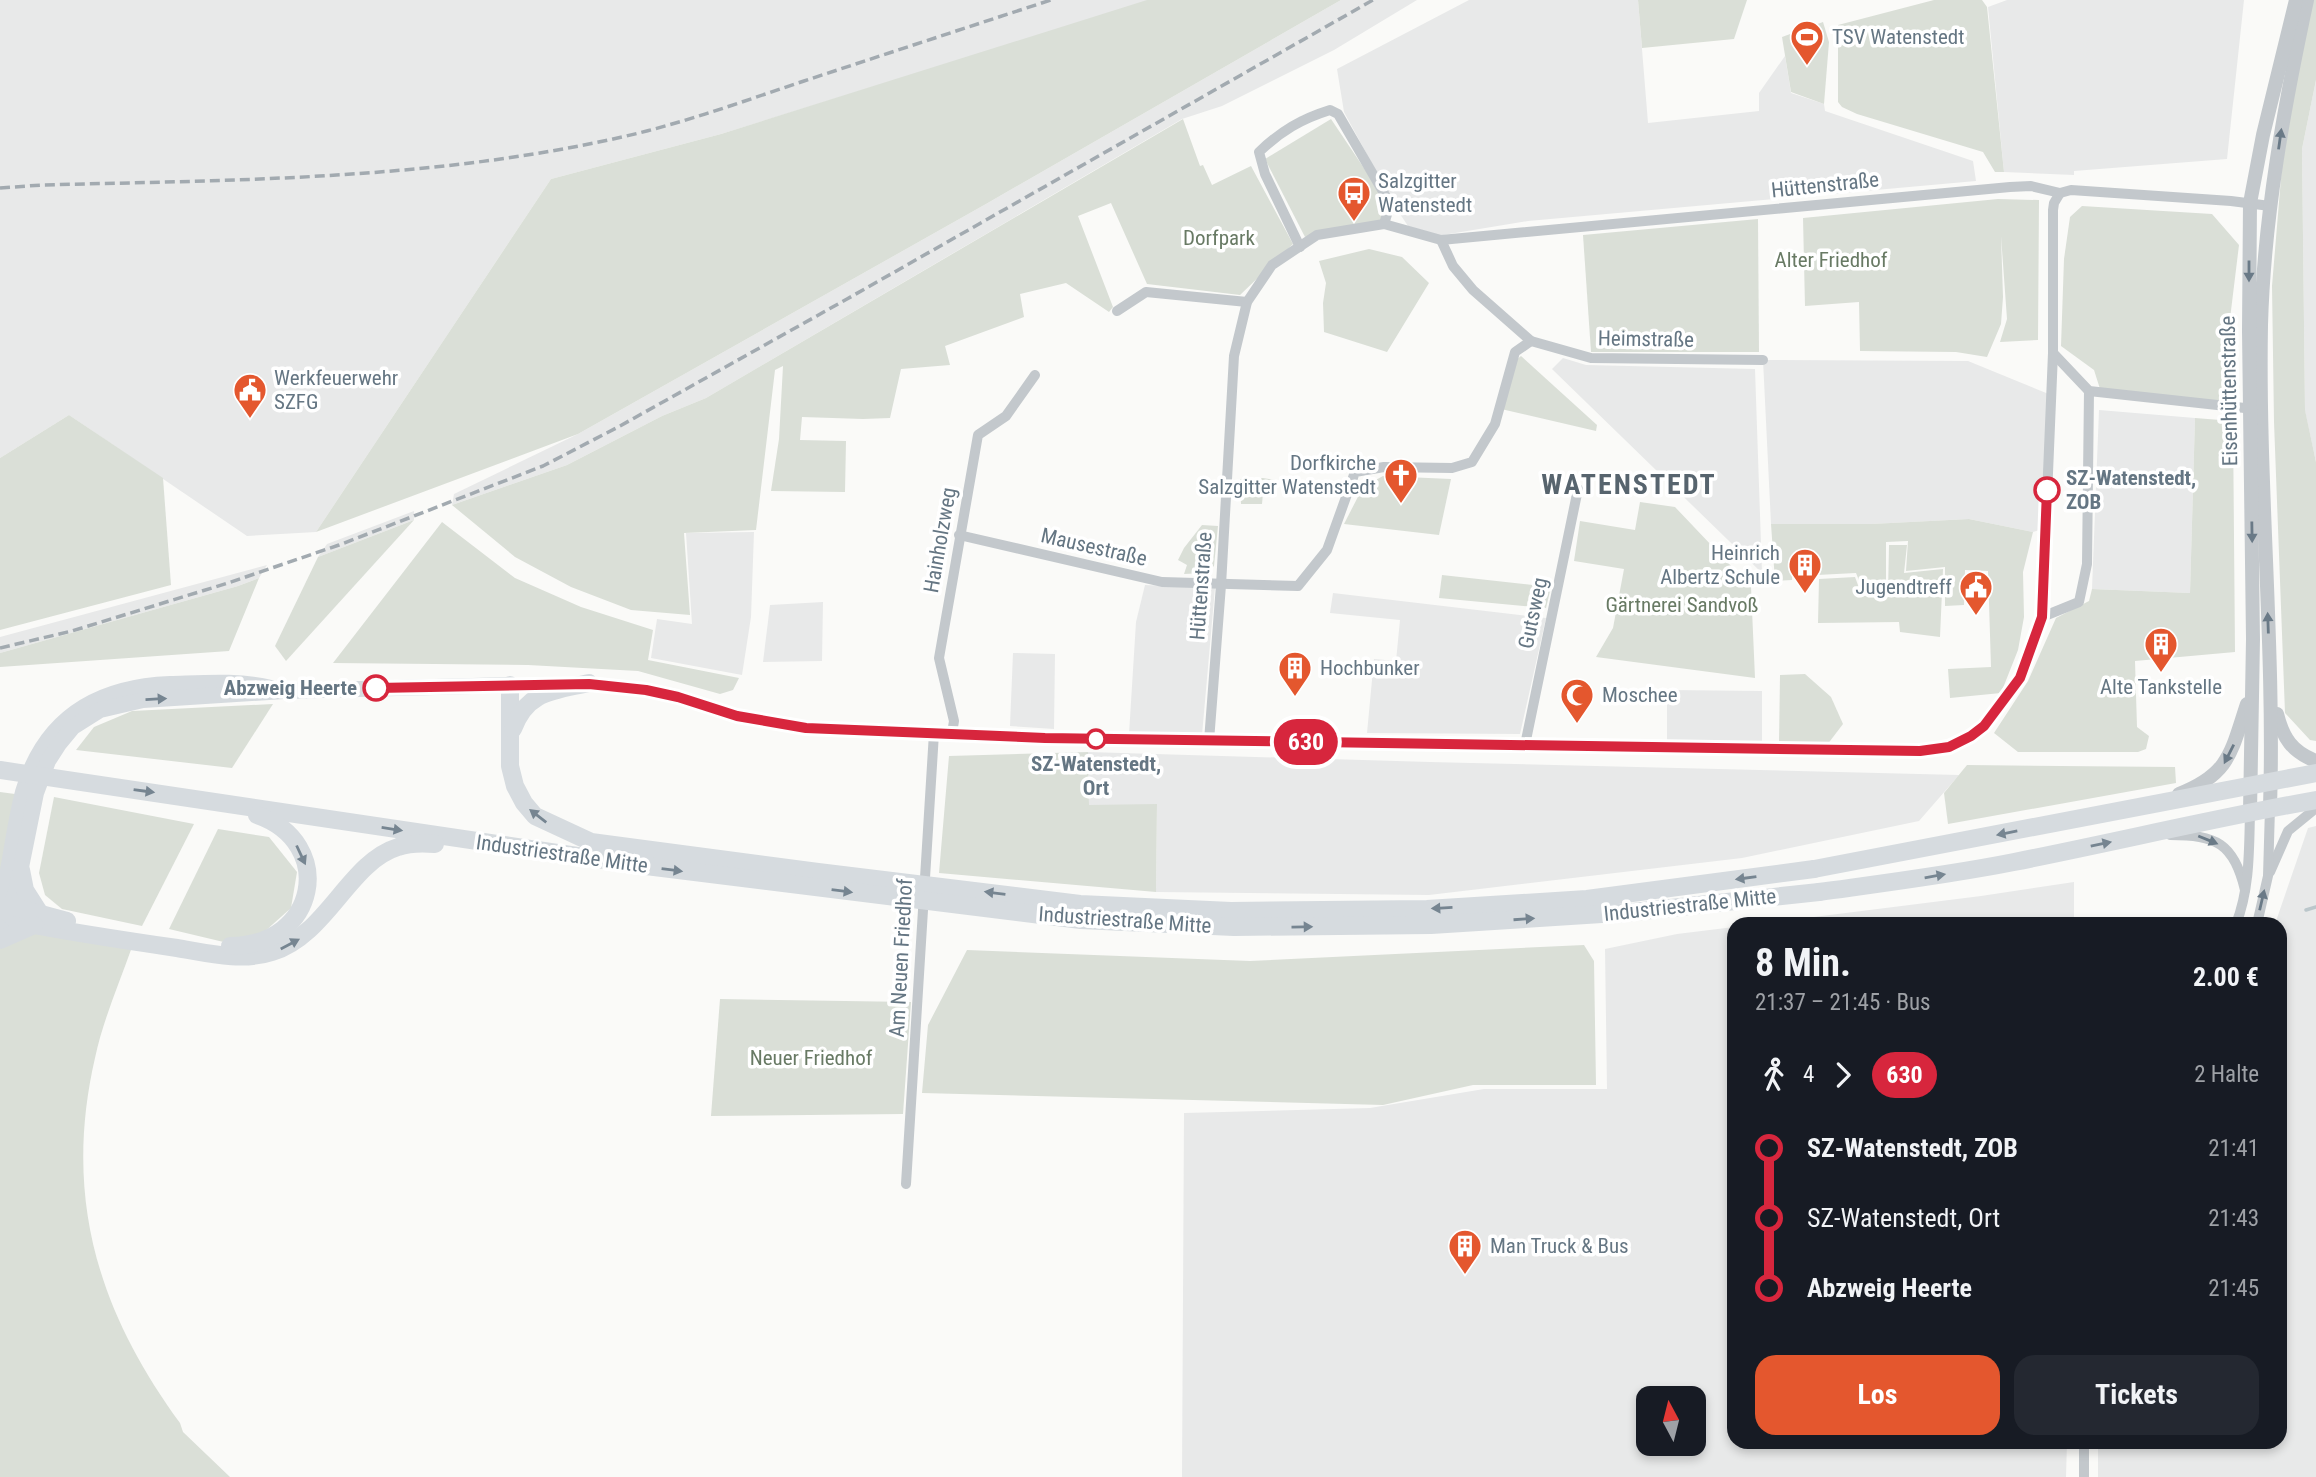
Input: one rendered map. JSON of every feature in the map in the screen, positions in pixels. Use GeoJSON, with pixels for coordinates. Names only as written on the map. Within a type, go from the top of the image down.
{"type":"FeatureCollection","features":[{"type":"Feature","properties":{"kind":"main road"},"geometry":{"type":"LineString","coordinates":[[0,938],[21,799],[32,768],[49,737],[77,710],[109,694],[148,685],[250,683],[284,691]]}},
{"type":"Feature","properties":{"kind":"main road"},"geometry":{"type":"LineString","coordinates":[[511,732],[522,708],[534,699],[560,689],[589,684]]}},
{"type":"Feature","properties":{"kind":"main road"},"geometry":{"type":"LineString","coordinates":[[5,908],[21,870],[33,804],[44,770],[59,744],[82,720],[100,710],[127,702],[284,691],[510,685],[511,732]]}},
{"type":"Feature","properties":{"kind":"main road","name":"Industriestraße Mitte"},"geometry":{"type":"LineString","coordinates":[[511,732],[510,766],[515,786],[524,803],[535,816],[591,842],[910,891]]}},
{"type":"Feature","properties":{"kind":"main road","name":"Industriestraße Mitte"},"geometry":{"type":"LineString","coordinates":[[0,770],[638,866],[946,895],[1204,910],[1427,909],[1587,899],[1814,869],[2316,773]]}},
{"type":"Feature","properties":{"kind":"main road","name":"Industriestraße Mitte"},"geometry":{"type":"LineString","coordinates":[[946,895],[1081,920],[1234,928],[1431,925],[1633,912],[1919,879],[2011,863],[2316,800]]}},
{"type":"Feature","properties":{"kind":"main road"},"geometry":{"type":"LineString","coordinates":[[146,940],[222,946],[252,944],[278,934],[299,914],[307,894],[308,881],[303,857],[297,846],[270,819],[220,803]]}},
{"type":"Feature","properties":{"kind":"main road"},"geometry":{"type":"LineString","coordinates":[[5,908],[36,919],[97,928],[146,940],[227,955],[258,955],[271,953],[298,940],[311,930],[363,871],[396,847],[418,844],[470,849],[508,846]]}},
{"type":"Feature","properties":{"kind":"main road"},"geometry":{"type":"LineString","coordinates":[[21,870],[36,919]]}},
{"type":"Feature","properties":{"kind":"main road"},"geometry":{"type":"LineString","coordinates":[[0,938],[36,919]]}},
{"type":"Feature","properties":{"kind":"street","name":"Eisenhüttenstraße"},"geometry":{"type":"LineString","coordinates":[[2250,812],[2255,409],[2250,203],[2263,135],[2296,0]]}},
{"type":"Feature","properties":{"kind":"street","name":"Eisenhüttenstraße"},"geometry":{"type":"LineString","coordinates":[[2270,808],[2272,691],[2255,409],[2270,206],[2282,127],[2307,0]]}},
{"type":"Feature","properties":{"kind":"street"},"geometry":{"type":"LineString","coordinates":[[1300,247],[1265,174],[1259,152],[1280,132],[1330,110],[1338,114],[1385,195],[1389,208],[1384,224]]}},
{"type":"Feature","properties":{"kind":"street","name":"Hüttenstraße"},"geometry":{"type":"LineString","coordinates":[[1209,741],[1234,356],[1247,302],[1272,265],[1317,235],[1384,224],[1441,240],[2031,186],[2060,193],[2071,190],[2270,206]]}},
{"type":"Feature","properties":{"kind":"street"},"geometry":{"type":"LineString","coordinates":[[510,685],[589,684],[646,690],[737,716],[806,728],[1045,738],[1209,741],[1920,751],[1949,747],[1984,726],[2020,678],[2042,617],[2053,353],[2053,210],[2060,193]]}},
{"type":"Feature","properties":{"kind":"street"},"geometry":{"type":"LineString","coordinates":[[1441,240],[1453,266],[1473,290],[1531,341]]}},
{"type":"Feature","properties":{"kind":"street"},"geometry":{"type":"LineString","coordinates":[[1117,311],[1146,292],[1247,302]]}},
{"type":"Feature","properties":{"kind":"street","name":"Heimstraße"},"geometry":{"type":"LineString","coordinates":[[1531,341],[1591,358],[1763,360]]}},
{"type":"Feature","properties":{"kind":"street","name":"Mausestraße"},"geometry":{"type":"LineString","coordinates":[[960,535],[1162,582],[1298,586],[1326,550],[1355,472],[1384,467],[1452,468],[1472,462],[1495,424],[1515,352],[1531,341]]}},
{"type":"Feature","properties":{"kind":"street"},"geometry":{"type":"LineString","coordinates":[[2053,353],[2089,391],[2255,409]]}},
{"type":"Feature","properties":{"kind":"street","name":"Hainholzweg"},"geometry":{"type":"LineString","coordinates":[[952,733],[954,721],[939,659],[978,435],[1006,416],[1035,375]]}},
{"type":"Feature","properties":{"kind":"street"},"geometry":{"type":"LineString","coordinates":[[2042,617],[2079,602],[2087,564],[2089,391]]}},
{"type":"Feature","properties":{"kind":"street","name":"Gutsweg"},"geometry":{"type":"LineString","coordinates":[[1525,745],[1578,489]]}},
{"type":"Feature","properties":{"kind":"street"},"geometry":{"type":"LineString","coordinates":[[2146,806],[2194,788],[2219,771],[2235,742],[2252,689]]}},
{"type":"Feature","properties":{"kind":"street"},"geometry":{"type":"LineString","coordinates":[[2272,691],[2281,731],[2290,746],[2316,761]]}},
{"type":"Feature","properties":{"kind":"street","name":"Am Neuen Friedhof"},"geometry":{"type":"LineString","coordinates":[[906,1184],[934,733]]}},
{"type":"Feature","properties":{"kind":"street"},"geometry":{"type":"LineString","coordinates":[[2268,876],[2270,808]]}},
{"type":"Feature","properties":{"kind":"street"},"geometry":{"type":"LineString","coordinates":[[2259,917],[2268,876],[2288,831],[2316,808]]}},
{"type":"Feature","properties":{"kind":"street"},"geometry":{"type":"LineString","coordinates":[[2238,917],[2245,890],[2250,812]]}},
{"type":"Feature","properties":{"kind":"street"},"geometry":{"type":"LineString","coordinates":[[2143,835],[2194,835],[2208,838],[2233,856],[2239,865],[2245,890]]}},
{"type":"Feature","properties":{"kind":"street"},"geometry":{"type":"LineString","coordinates":[[2084,1449],[2084,1477]]}},
{"type":"Feature","properties":{"kind":"shaded area"},"geometry":{"type":"Polygon","coordinates":[[[0,0],[1152,0],[721,134],[551,179],[316,532],[247,536],[69,415],[0,458],[0,0]]]}},
{"type":"Feature","properties":{"kind":"shaded area"},"geometry":{"type":"Polygon","coordinates":[[[1341,0],[1417,0],[1334,50],[1222,106],[1182,119],[706,398],[662,416],[567,465],[452,505],[454,494],[578,434],[1341,0]]]}},
{"type":"Feature","properties":{"kind":"shaded area"},"geometry":{"type":"Polygon","coordinates":[[[1469,0],[1638,0],[1648,123],[1759,111],[1759,93],[1785,56],[1791,93],[1824,104],[1825,111],[1973,161],[1976,181],[1528,221],[1437,236],[1408,226],[1344,112],[1337,69],[1469,0]]]}},
{"type":"Feature","properties":{"kind":"shaded area"},"geometry":{"type":"Polygon","coordinates":[[[2007,0],[2244,0],[2227,159],[2074,171],[2074,175],[2004,172],[1988,7],[2007,0]]]}},
{"type":"Feature","properties":{"kind":"shaded area"},"geometry":{"type":"Polygon","coordinates":[[[2316,80],[2316,462],[2305,411],[2302,149],[2316,80]]]}},
{"type":"Feature","properties":{"kind":"shaded area"},"geometry":{"type":"Polygon","coordinates":[[[1563,358],[1586,365],[1755,369],[1762,573],[1552,369],[1563,358]]]}},
{"type":"Feature","properties":{"kind":"shaded area"},"geometry":{"type":"Polygon","coordinates":[[[1763,360],[1968,361],[2051,395],[2046,528],[2033,532],[1969,519],[1871,524],[1771,524],[1763,360]]]}},
{"type":"Feature","properties":{"kind":"shaded area"},"geometry":{"type":"Polygon","coordinates":[[[2099,410],[2195,418],[2190,593],[2092,589],[2099,410]]]}},
{"type":"Feature","properties":{"kind":"shaded area"},"geometry":{"type":"Polygon","coordinates":[[[414,511],[414,520],[318,557],[327,544],[414,511]]]}},
{"type":"Feature","properties":{"kind":"shaded area"},"geometry":{"type":"Polygon","coordinates":[[[754,532],[751,617],[742,675],[651,658],[657,619],[692,624],[686,533],[754,532]]]}},
{"type":"Feature","properties":{"kind":"shaded area"},"geometry":{"type":"Polygon","coordinates":[[[267,565],[259,578],[238,586],[0,653],[0,637],[267,565]]]}},
{"type":"Feature","properties":{"kind":"shaded area"},"geometry":{"type":"Polygon","coordinates":[[[1145,585],[1215,588],[1202,735],[1129,734],[1136,622],[1145,585]]]}},
{"type":"Feature","properties":{"kind":"shaded area"},"geometry":{"type":"Polygon","coordinates":[[[1333,593],[1546,618],[1520,734],[1367,733],[1374,659],[1396,661],[1400,620],[1330,613],[1333,593]]]}},
{"type":"Feature","properties":{"kind":"shaded area"},"geometry":{"type":"Polygon","coordinates":[[[823,602],[822,661],[763,662],[770,605],[823,602]]]}},
{"type":"Feature","properties":{"kind":"shaded area"},"geometry":{"type":"Polygon","coordinates":[[[1013,653],[1055,654],[1054,729],[1010,726],[1013,653]]]}},
{"type":"Feature","properties":{"kind":"shaded area"},"geometry":{"type":"Polygon","coordinates":[[[1667,690],[1762,691],[1762,745],[1667,744],[1667,690]]]}},
{"type":"Feature","properties":{"kind":"shaded area"},"geometry":{"type":"Polygon","coordinates":[[[1088,752],[1959,775],[1919,821],[1742,858],[1429,895],[1156,892],[1157,805],[1089,805],[1088,752]]]}},
{"type":"Feature","properties":{"kind":"shaded area"},"geometry":{"type":"Polygon","coordinates":[[[2316,826],[2316,1477],[2098,1477],[2098,1449],[2287,1449],[2287,917],[2277,917],[2308,828],[2316,826]]]}},
{"type":"Feature","properties":{"kind":"shaded area"},"geometry":{"type":"Polygon","coordinates":[[[2074,882],[2074,917],[1814,917],[2074,882]]]}},
{"type":"Feature","properties":{"kind":"shaded area","name":"Man Truck & Bus"},"geometry":{"type":"Polygon","coordinates":[[[1727,928],[1727,1449],[2067,1449],[2066,1477],[1182,1477],[1184,1113],[1370,1108],[1484,1089],[1607,1089],[1605,949],[1677,934],[1727,928]]]}},
{"type":"Feature","properties":{"kind":"green space"},"geometry":{"type":"Polygon","coordinates":[[[1147,0],[1341,0],[578,434],[316,532],[551,179],[721,134],[1147,0]]]}},
{"type":"Feature","properties":{"kind":"green space"},"geometry":{"type":"Polygon","coordinates":[[[1638,0],[1747,0],[1734,39],[1642,48],[1638,0]]]}},
{"type":"Feature","properties":{"kind":"green space"},"geometry":{"type":"Polygon","coordinates":[[[1934,0],[1982,0],[1987,7],[2004,172],[1995,172],[1983,152],[1857,114],[1838,102],[1838,25],[1934,0]]]}},
{"type":"Feature","properties":{"kind":"green space"},"geometry":{"type":"Polygon","coordinates":[[[2310,0],[2316,0],[2316,80],[2302,149],[2305,410],[2316,462],[2316,741],[2310,740],[2285,713],[2274,422],[2272,286],[2282,166],[2310,0]]]}},
{"type":"Feature","properties":{"kind":"green space","name":"TSV Watenstedt"},"geometry":{"type":"Polygon","coordinates":[[[1823,22],[1829,42],[1824,104],[1791,92],[1782,37],[1823,22]]]}},
{"type":"Feature","properties":{"kind":"green space","name":"Dorfpark"},"geometry":{"type":"Polygon","coordinates":[[[1183,119],[1200,166],[1203,165],[1212,185],[1251,166],[1293,244],[1240,295],[1147,284],[1111,203],[1078,216],[1113,307],[1109,312],[1066,283],[1020,294],[1024,317],[945,346],[950,365],[901,369],[890,418],[802,417],[800,440],[846,441],[845,492],[771,491],[779,439],[783,366],[775,370],[756,530],[684,533],[690,615],[631,610],[571,587],[515,557],[452,505],[567,465],[662,416],[706,398],[1183,119]]]}},
{"type":"Feature","properties":{"kind":"green space"},"geometry":{"type":"Polygon","coordinates":[[[1331,119],[1382,195],[1386,208],[1382,221],[1305,237],[1265,159],[1331,119]]]}},
{"type":"Feature","properties":{"kind":"green space","name":"Alter Friedhof"},"geometry":{"type":"Polygon","coordinates":[[[1998,199],[2039,200],[2038,340],[2000,342],[2007,319],[2001,236],[2001,324],[1987,357],[1956,352],[1860,351],[1859,302],[1805,306],[1803,218],[1998,199]]]}},
{"type":"Feature","properties":{"kind":"green space"},"geometry":{"type":"Polygon","coordinates":[[[2082,206],[2212,214],[2239,245],[2219,409],[2101,392],[2094,370],[2061,346],[2064,259],[2070,217],[2082,206]]]}},
{"type":"Feature","properties":{"kind":"green space"},"geometry":{"type":"Polygon","coordinates":[[[1758,219],[1759,352],[1591,352],[1583,235],[1758,219]]]}},
{"type":"Feature","properties":{"kind":"green space"},"geometry":{"type":"Polygon","coordinates":[[[1369,249],[1402,257],[1429,283],[1387,352],[1324,332],[1323,303],[1326,283],[1319,261],[1369,249]]]}},
{"type":"Feature","properties":{"kind":"green space"},"geometry":{"type":"Polygon","coordinates":[[[1521,356],[1597,425],[1596,431],[1501,409],[1516,360],[1521,356]]]}},
{"type":"Feature","properties":{"kind":"green space"},"geometry":{"type":"Polygon","coordinates":[[[69,415],[163,478],[171,585],[0,630],[0,458],[69,415]]]}},
{"type":"Feature","properties":{"kind":"green space"},"geometry":{"type":"Polygon","coordinates":[[[2195,418],[2233,421],[2235,652],[2135,661],[2137,727],[2149,736],[2146,749],[2138,752],[2018,752],[1994,733],[2028,681],[2056,618],[2089,601],[2092,589],[2190,593],[2195,418]]]}},
{"type":"Feature","properties":{"kind":"green space"},"geometry":{"type":"Polygon","coordinates":[[[1383,476],[1451,479],[1439,535],[1344,524],[1363,487],[1383,476]]]}},
{"type":"Feature","properties":{"kind":"green space"},"geometry":{"type":"Polygon","coordinates":[[[1240,479],[1275,480],[1273,495],[1263,493],[1262,504],[1241,504],[1240,479]]]}},
{"type":"Feature","properties":{"kind":"green space","name":"Gärtnerei Sandvoß"},"geometry":{"type":"Polygon","coordinates":[[[1640,502],[1675,507],[1751,587],[1755,678],[1596,657],[1613,628],[1624,569],[1574,561],[1580,521],[1635,530],[1640,502]]]}},
{"type":"Feature","properties":{"kind":"green space"},"geometry":{"type":"Polygon","coordinates":[[[1969,519],[2033,532],[2023,572],[2024,617],[2018,650],[2001,693],[1950,698],[1948,669],[1991,667],[1988,571],[1965,570],[1964,605],[1945,606],[1945,567],[1906,571],[1908,541],[1886,542],[1886,590],[1864,593],[1856,573],[1817,575],[1816,562],[1793,561],[1792,580],[1775,581],[1771,524],[1871,524],[1969,519]]]}},
{"type":"Feature","properties":{"kind":"green space"},"geometry":{"type":"Polygon","coordinates":[[[414,520],[286,661],[275,646],[318,557],[414,520]]]}},
{"type":"Feature","properties":{"kind":"green space"},"geometry":{"type":"Polygon","coordinates":[[[442,522],[515,578],[581,607],[653,630],[648,660],[739,678],[733,690],[720,694],[638,671],[528,665],[333,663],[442,522]]]}},
{"type":"Feature","properties":{"kind":"green space"},"geometry":{"type":"Polygon","coordinates":[[[1202,525],[1218,526],[1214,566],[1205,573],[1184,574],[1187,565],[1178,560],[1202,525]]]}},
{"type":"Feature","properties":{"kind":"green space"},"geometry":{"type":"Polygon","coordinates":[[[1889,545],[1907,545],[1904,573],[1943,569],[1940,637],[1900,632],[1899,622],[1818,623],[1819,579],[1855,577],[1862,596],[1888,593],[1889,545]]]}},
{"type":"Feature","properties":{"kind":"green space"},"geometry":{"type":"Polygon","coordinates":[[[1442,575],[1551,587],[1546,608],[1439,598],[1442,575]]]}},
{"type":"Feature","properties":{"kind":"green space"},"geometry":{"type":"Polygon","coordinates":[[[259,578],[229,651],[0,667],[0,653],[259,578]]]}},
{"type":"Feature","properties":{"kind":"green space"},"geometry":{"type":"Polygon","coordinates":[[[1805,674],[1831,697],[1843,724],[1827,745],[1779,743],[1780,675],[1805,674]]]}},
{"type":"Feature","properties":{"kind":"green space"},"geometry":{"type":"Polygon","coordinates":[[[273,704],[232,768],[76,750],[94,727],[132,711],[273,704]]]}},
{"type":"Feature","properties":{"kind":"green space"},"geometry":{"type":"Polygon","coordinates":[[[1088,752],[1089,805],[1157,804],[1156,892],[939,873],[949,756],[1088,752]]]}},
{"type":"Feature","properties":{"kind":"green space"},"geometry":{"type":"Polygon","coordinates":[[[1967,765],[2175,767],[2176,783],[1948,824],[1944,793],[1967,765]]]}},
{"type":"Feature","properties":{"kind":"green space"},"geometry":{"type":"Polygon","coordinates":[[[0,792],[15,794],[0,889],[0,792]]]}},
{"type":"Feature","properties":{"kind":"green space"},"geometry":{"type":"Polygon","coordinates":[[[54,797],[194,824],[142,926],[62,909],[45,895],[39,873],[54,797]]]}},
{"type":"Feature","properties":{"kind":"green space"},"geometry":{"type":"Polygon","coordinates":[[[218,829],[269,837],[297,872],[291,908],[263,933],[232,944],[169,929],[218,829]]]}},
{"type":"Feature","properties":{"kind":"green space"},"geometry":{"type":"Polygon","coordinates":[[[0,911],[132,947],[95,1058],[86,1109],[83,1158],[86,1205],[95,1251],[109,1295],[128,1338],[183,1432],[230,1477],[0,1477],[0,911]]]}},
{"type":"Feature","properties":{"kind":"green space"},"geometry":{"type":"Polygon","coordinates":[[[1584,945],[1594,961],[1596,1085],[1473,1085],[1383,1105],[922,1093],[928,1025],[967,950],[1250,961],[1584,945]]]}},
{"type":"Feature","properties":{"kind":"green space","name":"Neuer Friedhof"},"geometry":{"type":"Polygon","coordinates":[[[720,999],[911,1002],[903,1114],[711,1116],[720,999]]]}},
{"type":"Feature","properties":{"kind":"waterway"},"geometry":{"type":"LineString","coordinates":[[2306,910],[2316,907]]}},
{"type":"Feature","properties":{"kind":"railway"},"geometry":{"type":"LineString","coordinates":[[0,188],[334,175],[406,170],[550,151],[622,137],[691,118],[1051,0]]}},
{"type":"Feature","properties":{"kind":"railway"},"geometry":{"type":"LineString","coordinates":[[0,648],[72,631],[228,583],[339,545],[543,466],[847,299],[1373,0]]}},
{"type":"Feature","properties":{"kind":"bus line","name":"630"},"geometry":{"type":"LineString","coordinates":[[376,688],[589,684],[620,686],[678,697],[737,716],[806,728],[1045,738],[1920,751],[1949,747],[1971,736],[1984,726],[2020,678],[2042,617],[2047,490]]}},
{"type":"Feature","properties":{"kind":"place","name":"TSV Watenstedt"},"geometry":{"type":"Point","coordinates":[1807,67]}},
{"type":"Feature","properties":{"kind":"place","name":"Salzgitter Watenstedt"},"geometry":{"type":"Point","coordinates":[1354,223]}},
{"type":"Feature","properties":{"kind":"place","name":"Werkfeuerwehr SZFG"},"geometry":{"type":"Point","coordinates":[250,420]}},
{"type":"Feature","properties":{"kind":"place","name":"SZ-Watenstedt, ZOB"},"geometry":{"type":"Point","coordinates":[2047,490]}},
{"type":"Feature","properties":{"kind":"place","name":"Dorfkirche Salzgitter Watenstedt"},"geometry":{"type":"Point","coordinates":[1401,505]}},
{"type":"Feature","properties":{"kind":"place","name":"Heinrich Albertz Schule"},"geometry":{"type":"Point","coordinates":[1805,595]}},
{"type":"Feature","properties":{"kind":"place","name":"Jugendtreff"},"geometry":{"type":"Point","coordinates":[1976,617]}},
{"type":"Feature","properties":{"kind":"place","name":"Alte Tankstelle"},"geometry":{"type":"Point","coordinates":[2161,674]}},
{"type":"Feature","properties":{"kind":"place","name":"Abzweig Heerte"},"geometry":{"type":"Point","coordinates":[376,688]}},
{"type":"Feature","properties":{"kind":"place","name":"Hochbunker"},"geometry":{"type":"Point","coordinates":[1295,698]}},
{"type":"Feature","properties":{"kind":"place","name":"Moschee"},"geometry":{"type":"Point","coordinates":[1577,725]}},
{"type":"Feature","properties":{"kind":"place","name":"SZ-Watenstedt, Ort"},"geometry":{"type":"Point","coordinates":[1096,739]}},
{"type":"Feature","properties":{"kind":"place","name":"Man Truck & Bus"},"geometry":{"type":"Point","coordinates":[1465,1276]}},
{"type":"Feature","properties":{"kind":"district","name":"WATENSTEDT"},"geometry":{"type":"Point","coordinates":[1629,484]}}]}
